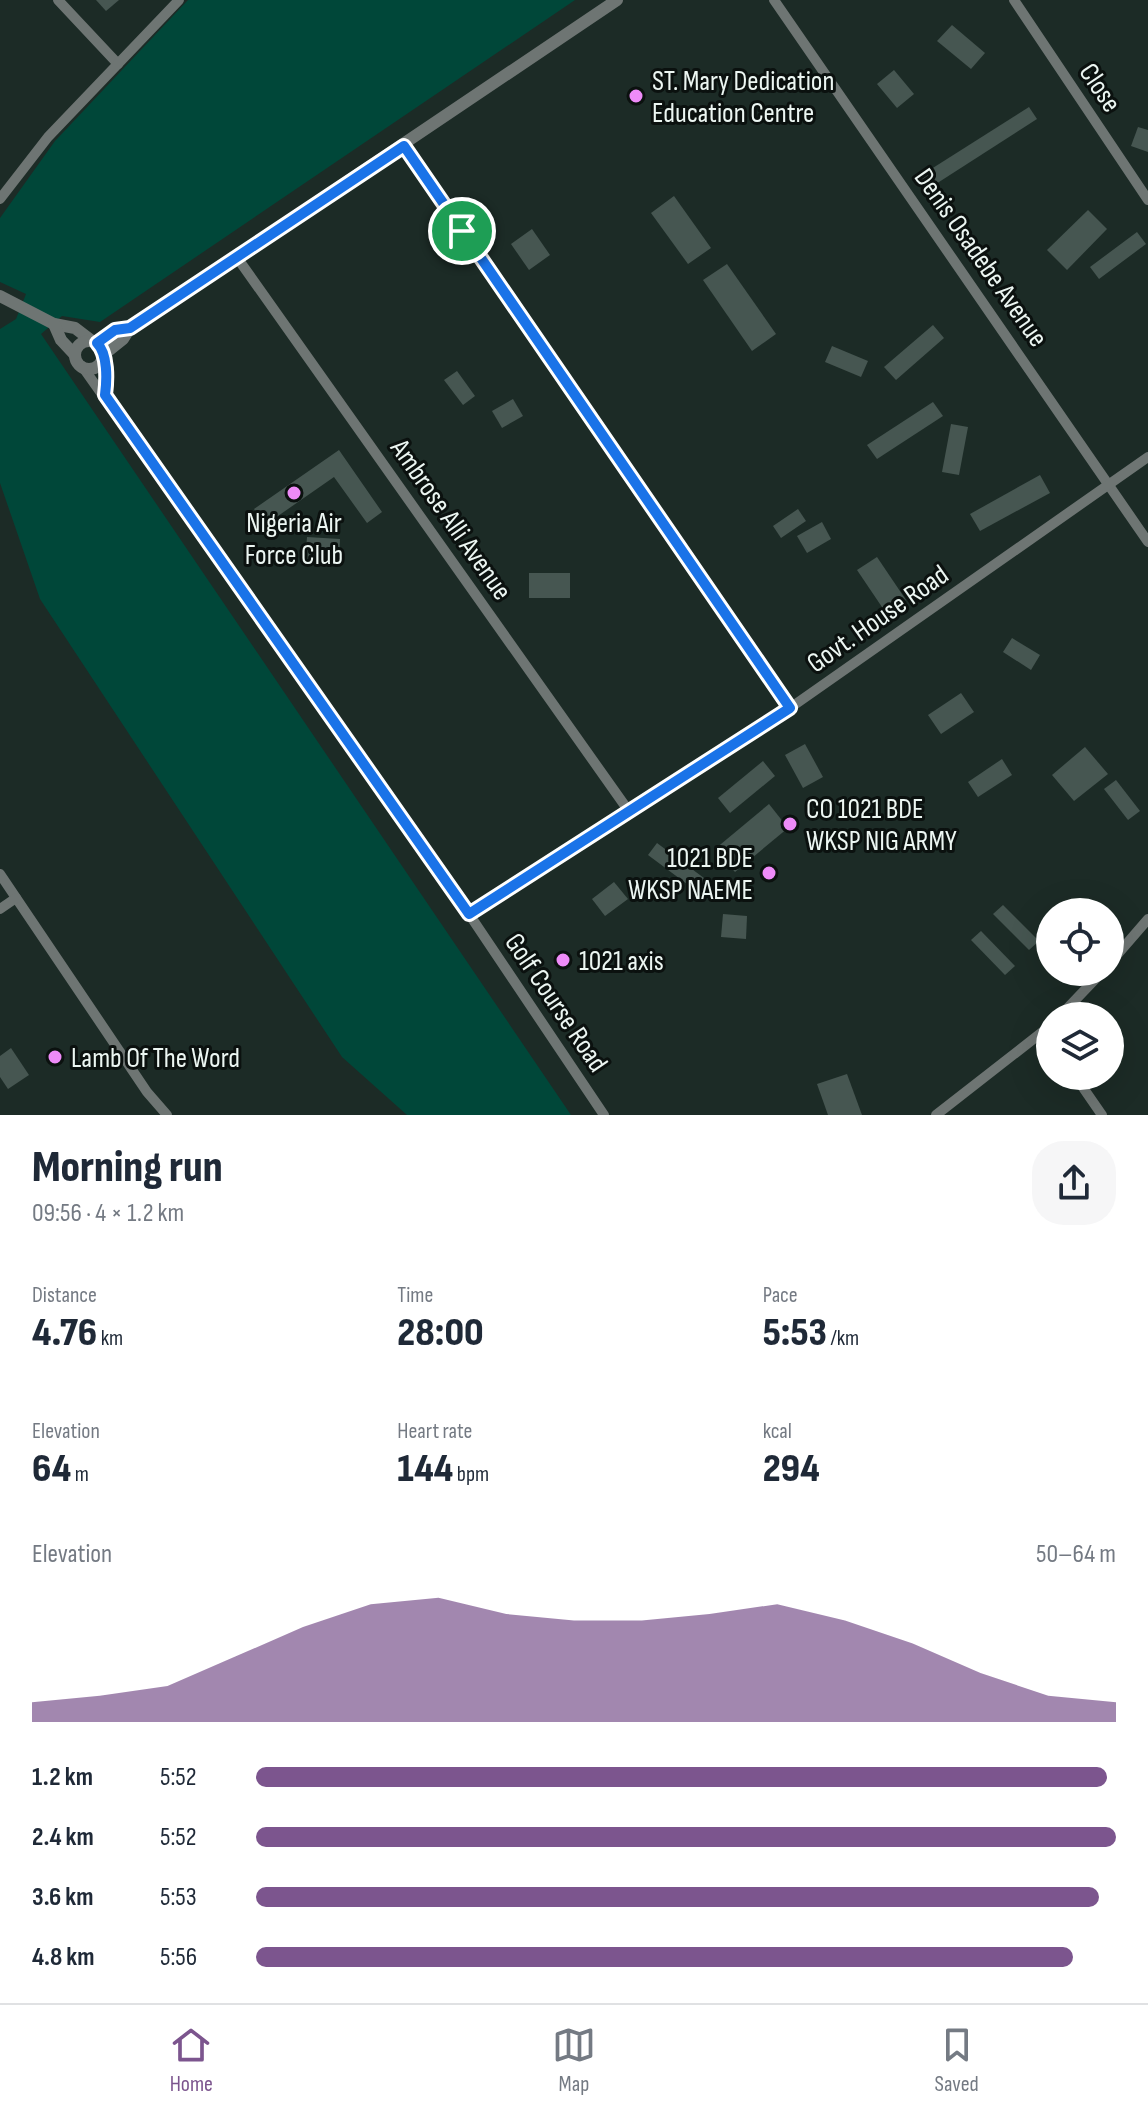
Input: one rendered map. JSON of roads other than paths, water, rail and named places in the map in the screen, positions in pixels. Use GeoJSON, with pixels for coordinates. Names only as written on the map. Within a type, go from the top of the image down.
{"type":"FeatureCollection","features":[{"type":"Feature","properties":{"kind":"street"},"geometry":{"type":"LineString","coordinates":[[58,0],[118,64]]}},
{"type":"Feature","properties":{"kind":"street"},"geometry":{"type":"LineString","coordinates":[[0,199],[48,137],[179,0]]}},
{"type":"Feature","properties":{"kind":"street"},"geometry":{"type":"LineString","coordinates":[[54,324],[61,340],[79,361],[95,367],[130,328],[617,0]]}},
{"type":"Feature","properties":{"kind":"street","name":"Denis Osadebe Avenue"},"geometry":{"type":"LineString","coordinates":[[774,0],[1148,542]]}},
{"type":"Feature","properties":{"kind":"street","name":"Close"},"geometry":{"type":"LineString","coordinates":[[1014,0],[1148,200]]}},
{"type":"Feature","properties":{"kind":"street"},"geometry":{"type":"LineString","coordinates":[[404,146],[790,708]]}},
{"type":"Feature","properties":{"kind":"street","name":"Ambrose Alli Avenue"},"geometry":{"type":"LineString","coordinates":[[236,256],[628,810]]}},
{"type":"Feature","properties":{"kind":"street"},"geometry":{"type":"LineString","coordinates":[[0,296],[54,324],[75,328],[94,342],[103,358],[107,377],[105,395]]}},
{"type":"Feature","properties":{"kind":"street"},"geometry":{"type":"LineString","coordinates":[[79,361],[78,346],[94,342],[115,330],[130,328]]}},
{"type":"Feature","properties":{"kind":"street","name":"Golf Course Road"},"geometry":{"type":"LineString","coordinates":[[79,361],[91,385],[105,395],[469,914],[604,1115]]}},
{"type":"Feature","properties":{"kind":"street","name":"Govt. House Road"},"geometry":{"type":"LineString","coordinates":[[469,914],[790,708],[1148,457]]}},
{"type":"Feature","properties":{"kind":"street"},"geometry":{"type":"LineString","coordinates":[[0,874],[147,1092],[167,1115]]}},
{"type":"Feature","properties":{"kind":"street"},"geometry":{"type":"LineString","coordinates":[[0,909],[16,898]]}},
{"type":"Feature","properties":{"kind":"street"},"geometry":{"type":"LineString","coordinates":[[1124,947],[1148,919]]}},
{"type":"Feature","properties":{"kind":"street"},"geometry":{"type":"LineString","coordinates":[[1073,1002],[1089,986]]}},
{"type":"Feature","properties":{"kind":"street"},"geometry":{"type":"LineString","coordinates":[[936,1115],[1036,1042]]}},
{"type":"Feature","properties":{"kind":"street"},"geometry":{"type":"LineString","coordinates":[[1085,1090],[1102,1115]]}},
{"type":"Feature","properties":{"kind":"place","name":"ST. Mary Dedication Education Centre"},"geometry":{"type":"Point","coordinates":[636,96]}},
{"type":"Feature","properties":{"kind":"place","name":"Nigeria Air Force Club"},"geometry":{"type":"Point","coordinates":[294,493]}},
{"type":"Feature","properties":{"kind":"place","name":"CO 1021 BDE WKSP NIG ARMY"},"geometry":{"type":"Point","coordinates":[790,824]}},
{"type":"Feature","properties":{"kind":"place","name":"1021 BDE WKSP NAEME"},"geometry":{"type":"Point","coordinates":[769,873]}},
{"type":"Feature","properties":{"kind":"place","name":"1021 axis"},"geometry":{"type":"Point","coordinates":[563,960]}},
{"type":"Feature","properties":{"kind":"place","name":"Lamb Of The Word"},"geometry":{"type":"Point","coordinates":[55,1057]}}]}
